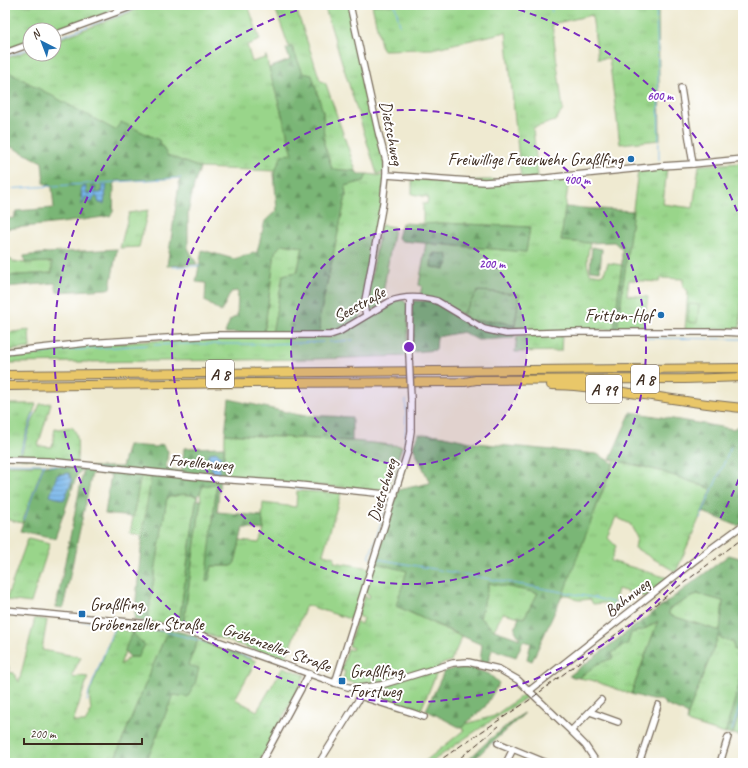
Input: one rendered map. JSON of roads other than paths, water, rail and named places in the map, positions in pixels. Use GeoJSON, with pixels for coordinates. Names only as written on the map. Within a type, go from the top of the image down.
{"type":"FeatureCollection","features":[{"type":"Feature","properties":{"kind":"highway","name":"A 8"},"geometry":{"type":"LineString","coordinates":[[5,376],[743,368]]}},
{"type":"Feature","properties":{"kind":"highway","name":"A 8"},"geometry":{"type":"LineString","coordinates":[[5,386],[465,382],[476,380],[685,379],[743,377]]}},
{"type":"Feature","properties":{"kind":"highway","name":"A 99"},"geometry":{"type":"LineString","coordinates":[[465,382],[476,384],[585,386],[719,406],[743,408]]}},
{"type":"Feature","properties":{"kind":"street"},"geometry":{"type":"LineString","coordinates":[[62,32],[136,5]]}},
{"type":"Feature","properties":{"kind":"street","name":"Dietschweg"},"geometry":{"type":"LineString","coordinates":[[350,5],[386,161],[383,203],[364,306],[366,315]]}},
{"type":"Feature","properties":{"kind":"street"},"geometry":{"type":"LineString","coordinates":[[5,53],[22,47]]}},
{"type":"Feature","properties":{"kind":"street"},"geometry":{"type":"LineString","coordinates":[[681,88],[693,164]]}},
{"type":"Feature","properties":{"kind":"street"},"geometry":{"type":"LineString","coordinates":[[386,175],[484,182],[546,178],[662,166],[743,160]]}},
{"type":"Feature","properties":{"kind":"street","name":"Dietschweg"},"geometry":{"type":"LineString","coordinates":[[335,683],[408,451],[411,431],[409,355],[410,298]]}},
{"type":"Feature","properties":{"kind":"street","name":"Seestraße"},"geometry":{"type":"LineString","coordinates":[[5,352],[87,343],[215,335],[330,335],[339,332],[389,302],[398,299],[410,298],[437,301],[484,330],[506,334],[571,332],[743,333]]}},
{"type":"Feature","properties":{"kind":"street","name":"Forellenweg"},"geometry":{"type":"LineString","coordinates":[[5,460],[48,461],[217,479],[267,482],[395,495]]}},
{"type":"Feature","properties":{"kind":"street","name":"Bahnweg"},"geometry":{"type":"LineString","coordinates":[[529,691],[694,561],[743,525]]}},
{"type":"Feature","properties":{"kind":"street","name":"Gröbenzeller Straße"},"geometry":{"type":"LineString","coordinates":[[5,610],[150,624],[181,630],[201,635],[348,687],[359,688],[381,685],[453,663],[468,662],[499,670],[518,680],[571,731],[585,746],[597,763]]}},
{"type":"Feature","properties":{"kind":"street"},"geometry":{"type":"LineString","coordinates":[[261,763],[310,674]]}},
{"type":"Feature","properties":{"kind":"street"},"geometry":{"type":"LineString","coordinates":[[359,688],[363,697],[424,717]]}},
{"type":"Feature","properties":{"kind":"street"},"geometry":{"type":"LineString","coordinates":[[319,763],[362,694]]}},
{"type":"Feature","properties":{"kind":"street"},"geometry":{"type":"LineString","coordinates":[[571,731],[601,700]]}},
{"type":"Feature","properties":{"kind":"street"},"geometry":{"type":"LineString","coordinates":[[638,763],[658,705]]}},
{"type":"Feature","properties":{"kind":"street"},"geometry":{"type":"LineString","coordinates":[[590,712],[618,722]]}},
{"type":"Feature","properties":{"kind":"street"},"geometry":{"type":"LineString","coordinates":[[720,763],[728,737]]}},
{"type":"Feature","properties":{"kind":"street"},"geometry":{"type":"LineString","coordinates":[[498,743],[547,763]]}},
{"type":"Feature","properties":{"kind":"street"},"geometry":{"type":"LineString","coordinates":[[506,763],[513,749]]}},
{"type":"Feature","properties":{"kind":"water"},"geometry":{"type":"Polygon","coordinates":[[[103,185],[107,185],[104,204],[99,203],[97,197],[95,196],[90,203],[88,197],[86,197],[82,205],[81,187],[86,186],[86,193],[91,194],[92,187],[96,187],[94,193],[101,193],[103,185]]]}},
{"type":"Feature","properties":{"kind":"water"},"geometry":{"type":"Polygon","coordinates":[[[217,452],[221,456],[219,474],[214,473],[211,468],[212,461],[207,459],[210,453],[217,452]]]}},
{"type":"Feature","properties":{"kind":"water"},"geometry":{"type":"Polygon","coordinates":[[[69,473],[72,481],[64,500],[50,496],[57,475],[69,473]]]}},
{"type":"Feature","properties":{"kind":"waterway"},"geometry":{"type":"LineString","coordinates":[[91,25],[144,5]]}},
{"type":"Feature","properties":{"kind":"waterway"},"geometry":{"type":"LineString","coordinates":[[395,5],[400,26]]}},
{"type":"Feature","properties":{"kind":"waterway"},"geometry":{"type":"LineString","coordinates":[[550,5],[552,12]]}},
{"type":"Feature","properties":{"kind":"waterway"},"geometry":{"type":"LineString","coordinates":[[656,5],[659,160]]}},
{"type":"Feature","properties":{"kind":"waterway"},"geometry":{"type":"LineString","coordinates":[[62,36],[88,26]]}},
{"type":"Feature","properties":{"kind":"waterway"},"geometry":{"type":"LineString","coordinates":[[5,57],[22,51]]}},
{"type":"Feature","properties":{"kind":"waterway"},"geometry":{"type":"LineString","coordinates":[[5,189],[181,178]]}},
{"type":"Feature","properties":{"kind":"waterway"},"geometry":{"type":"LineString","coordinates":[[172,267],[200,266]]}},
{"type":"Feature","properties":{"kind":"waterway"},"geometry":{"type":"LineString","coordinates":[[646,338],[743,339]]}},
{"type":"Feature","properties":{"kind":"waterway"},"geometry":{"type":"LineString","coordinates":[[329,342],[353,340]]}},
{"type":"Feature","properties":{"kind":"waterway"},"geometry":{"type":"LineString","coordinates":[[154,345],[323,342]]}},
{"type":"Feature","properties":{"kind":"waterway"},"geometry":{"type":"LineString","coordinates":[[5,357],[73,350],[148,345]]}},
{"type":"Feature","properties":{"kind":"waterway"},"geometry":{"type":"LineString","coordinates":[[391,491],[405,448],[406,400]]}},
{"type":"Feature","properties":{"kind":"waterway"},"geometry":{"type":"LineString","coordinates":[[19,457],[34,413]]}},
{"type":"Feature","properties":{"kind":"waterway"},"geometry":{"type":"LineString","coordinates":[[700,518],[731,447]]}},
{"type":"Feature","properties":{"kind":"waterway"},"geometry":{"type":"LineString","coordinates":[[5,463],[46,464]]}},
{"type":"Feature","properties":{"kind":"waterway"},"geometry":{"type":"LineString","coordinates":[[24,520],[44,464]]}},
{"type":"Feature","properties":{"kind":"waterway"},"geometry":{"type":"LineString","coordinates":[[49,465],[91,469]]}},
{"type":"Feature","properties":{"kind":"waterway"},"geometry":{"type":"LineString","coordinates":[[93,469],[116,471]]}},
{"type":"Feature","properties":{"kind":"waterway"},"geometry":{"type":"LineString","coordinates":[[275,486],[320,490]]}},
{"type":"Feature","properties":{"kind":"waterway"},"geometry":{"type":"LineString","coordinates":[[387,505],[390,497]]}},
{"type":"Feature","properties":{"kind":"waterway"},"geometry":{"type":"LineString","coordinates":[[371,558],[369,558],[385,512]]}},
{"type":"Feature","properties":{"kind":"waterway"},"geometry":{"type":"LineString","coordinates":[[378,559],[596,598],[627,606]]}},
{"type":"Feature","properties":{"kind":"waterway"},"geometry":{"type":"LineString","coordinates":[[69,619],[104,624]]}},
{"type":"Feature","properties":{"kind":"waterway"},"geometry":{"type":"LineString","coordinates":[[110,624],[159,630],[206,642],[251,658]]}},
{"type":"Feature","properties":{"kind":"waterway"},"geometry":{"type":"LineString","coordinates":[[87,701],[89,692],[115,625]]}},
{"type":"Feature","properties":{"kind":"waterway"},"geometry":{"type":"LineString","coordinates":[[732,731],[743,695]]}},
{"type":"Feature","properties":{"kind":"waterway"},"geometry":{"type":"LineString","coordinates":[[504,748],[508,750]]}},
{"type":"Feature","properties":{"kind":"waterway"},"geometry":{"type":"LineString","coordinates":[[515,753],[530,760]]}},
{"type":"Feature","properties":{"kind":"railway"},"geometry":{"type":"LineString","coordinates":[[436,763],[528,701],[743,538]]}},
{"type":"Feature","properties":{"kind":"railway"},"geometry":{"type":"LineString","coordinates":[[454,763],[499,726]]}},
{"type":"Feature","properties":{"kind":"place","name":"Freiwillige Feuerwehr Graßlfing"},"geometry":{"type":"Point","coordinates":[631,159]}},
{"type":"Feature","properties":{"kind":"place","name":"Fritton-Hof"},"geometry":{"type":"Point","coordinates":[661,315]}},
{"type":"Feature","properties":{"kind":"place","name":"Graßlfing, Gröbenzeller Straße"},"geometry":{"type":"Point","coordinates":[82,614]}},
{"type":"Feature","properties":{"kind":"place","name":"Graßlfing, Forstweg"},"geometry":{"type":"Point","coordinates":[342,681]}}]}
